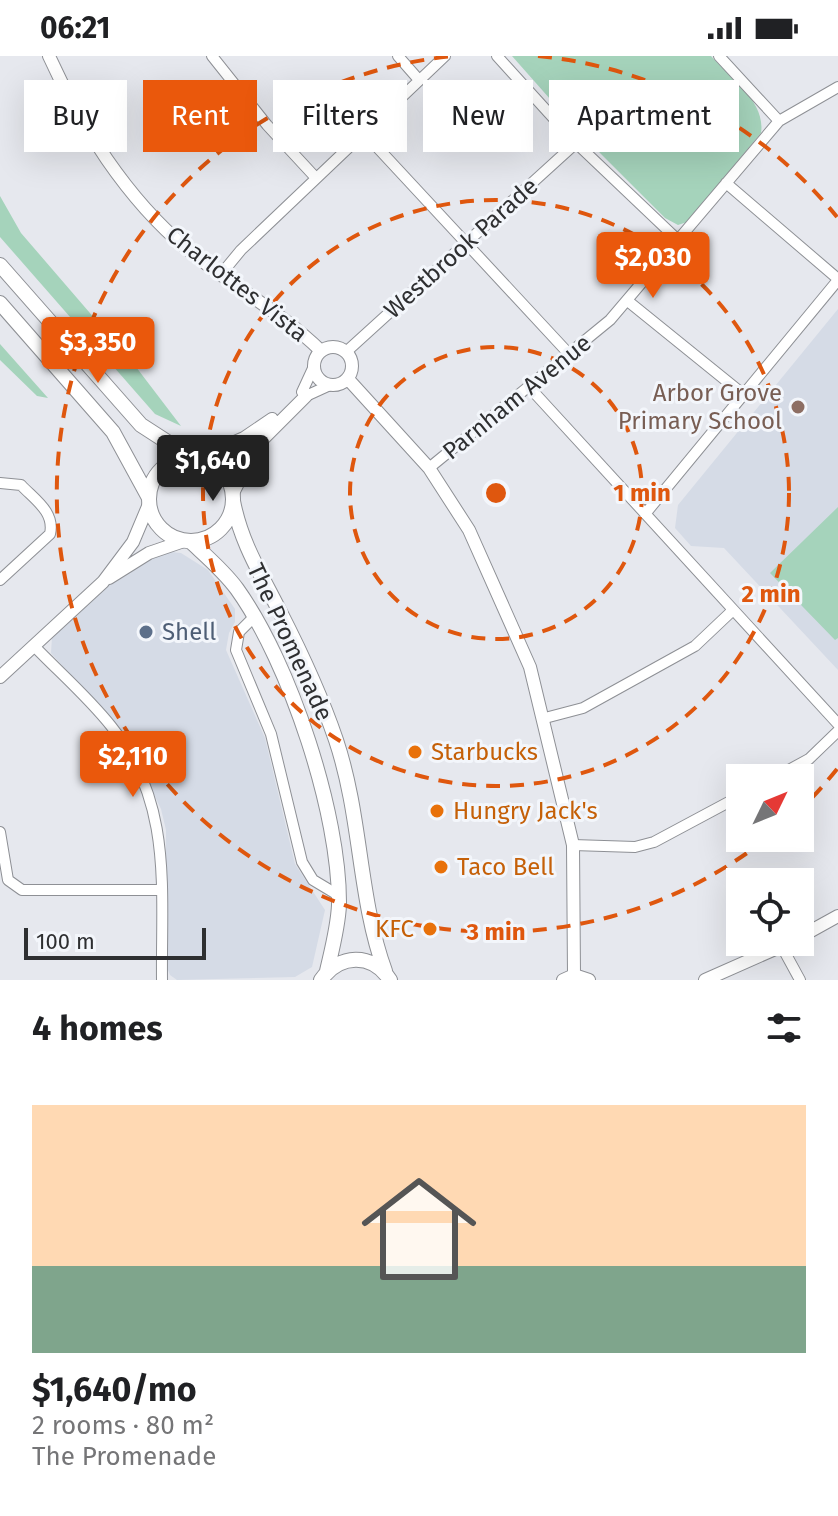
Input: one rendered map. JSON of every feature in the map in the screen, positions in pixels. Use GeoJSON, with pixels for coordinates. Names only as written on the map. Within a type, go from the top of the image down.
{"type":"FeatureCollection","features":[{"type":"Feature","properties":{"kind":"main road"},"geometry":{"type":"LineString","coordinates":[[0,265],[136,421],[223,473],[232,498],[228,518],[217,532],[187,541],[158,526],[118,438],[0,303]]}},
{"type":"Feature","properties":{"kind":"main road"},"geometry":{"type":"LineString","coordinates":[[149,501],[160,471],[174,461],[195,458]]}},
{"type":"Feature","properties":{"kind":"main road","name":"The Promenade"},"geometry":{"type":"LineString","coordinates":[[232,498],[246,547],[299,648],[335,740],[355,810],[370,929],[388,976]]}},
{"type":"Feature","properties":{"kind":"main road","name":"The Promenade"},"geometry":{"type":"LineString","coordinates":[[187,541],[229,578],[254,617],[280,670],[311,750],[330,834],[338,895],[324,976]]}},
{"type":"Feature","properties":{"kind":"main road"},"geometry":{"type":"LineString","coordinates":[[324,976],[337,963],[362,959],[388,976]]}},
{"type":"Feature","properties":{"kind":"street","name":"Charlottes Vista"},"geometry":{"type":"LineString","coordinates":[[50,56],[70,100],[152,217],[188,250],[295,326],[321,351]]}},
{"type":"Feature","properties":{"kind":"street"},"geometry":{"type":"LineString","coordinates":[[212,56],[267,125],[316,178]]}},
{"type":"Feature","properties":{"kind":"street"},"geometry":{"type":"LineString","coordinates":[[398,56],[419,80]]}},
{"type":"Feature","properties":{"kind":"street"},"geometry":{"type":"LineString","coordinates":[[407,91],[445,56]]}},
{"type":"Feature","properties":{"kind":"street"},"geometry":{"type":"LineString","coordinates":[[497,56],[549,113]]}},
{"type":"Feature","properties":{"kind":"street"},"geometry":{"type":"LineString","coordinates":[[719,56],[779,121]]}},
{"type":"Feature","properties":{"kind":"street","name":"Parnham Avenue"},"geometry":{"type":"LineString","coordinates":[[429,468],[570,355],[629,302],[779,121],[838,87]]}},
{"type":"Feature","properties":{"kind":"street"},"geometry":{"type":"LineString","coordinates":[[222,273],[343,152]]}},
{"type":"Feature","properties":{"kind":"street"},"geometry":{"type":"LineString","coordinates":[[382,152],[570,355]]}},
{"type":"Feature","properties":{"kind":"street","name":"Westbrook Parade"},"geometry":{"type":"LineString","coordinates":[[346,352],[566,152]]}},
{"type":"Feature","properties":{"kind":"street"},"geometry":{"type":"LineString","coordinates":[[585,152],[679,241]]}},
{"type":"Feature","properties":{"kind":"street"},"geometry":{"type":"LineString","coordinates":[[645,514],[838,280],[726,183]]}},
{"type":"Feature","properties":{"kind":"street"},"geometry":{"type":"LineString","coordinates":[[629,302],[744,395]]}},
{"type":"Feature","properties":{"kind":"street"},"geometry":{"type":"LineString","coordinates":[[195,458],[256,431],[304,394],[348,379],[353,367],[346,352],[334,347],[321,351],[304,394],[262,438],[232,498]]}},
{"type":"Feature","properties":{"kind":"street"},"geometry":{"type":"LineString","coordinates":[[314,366],[319,378],[330,385]]}},
{"type":"Feature","properties":{"kind":"street"},"geometry":{"type":"LineString","coordinates":[[348,379],[429,468],[469,530],[530,667],[545,718],[573,845],[568,978],[589,980]]}},
{"type":"Feature","properties":{"kind":"street"},"geometry":{"type":"LineString","coordinates":[[530,388],[838,724]]}},
{"type":"Feature","properties":{"kind":"street"},"geometry":{"type":"LineString","coordinates":[[0,483],[21,485],[51,517],[52,526],[50,534],[0,580]]}},
{"type":"Feature","properties":{"kind":"street"},"geometry":{"type":"LineString","coordinates":[[103,582],[133,542],[149,501]]}},
{"type":"Feature","properties":{"kind":"street"},"geometry":{"type":"LineString","coordinates":[[0,677],[103,582],[145,555],[187,541]]}},
{"type":"Feature","properties":{"kind":"street"},"geometry":{"type":"LineString","coordinates":[[545,718],[583,708],[695,646],[732,611]]}},
{"type":"Feature","properties":{"kind":"street","name":"The Promenade"},"geometry":{"type":"LineString","coordinates":[[254,617],[239,632],[236,650],[271,734],[302,862],[313,880],[338,895]]}},
{"type":"Feature","properties":{"kind":"street"},"geometry":{"type":"LineString","coordinates":[[34,646],[110,725],[142,774],[161,839],[162,980]]}},
{"type":"Feature","properties":{"kind":"street"},"geometry":{"type":"LineString","coordinates":[[800,764],[838,731]]}},
{"type":"Feature","properties":{"kind":"street"},"geometry":{"type":"LineString","coordinates":[[573,845],[635,847],[654,842],[726,803]]}},
{"type":"Feature","properties":{"kind":"street"},"geometry":{"type":"LineString","coordinates":[[0,832],[2,864],[8,880],[22,890],[161,890]]}},
{"type":"Feature","properties":{"kind":"street"},"geometry":{"type":"LineString","coordinates":[[814,929],[838,916]]}},
{"type":"Feature","properties":{"kind":"street"},"geometry":{"type":"LineString","coordinates":[[705,980],[760,956]]}},
{"type":"Feature","properties":{"kind":"street"},"geometry":{"type":"LineString","coordinates":[[791,956],[800,980]]}},
{"type":"Feature","properties":{"kind":"shaded area","name":"Arbor Grove Primary School"},"geometry":{"type":"Polygon","coordinates":[[[838,309],[838,670],[724,548],[691,546],[675,528],[678,505],[838,309]]]}},
{"type":"Feature","properties":{"kind":"shaded area"},"geometry":{"type":"Polygon","coordinates":[[[172,552],[181,553],[208,570],[235,609],[235,622],[226,650],[265,738],[295,864],[325,910],[312,967],[295,977],[177,980],[170,975],[166,965],[166,830],[161,809],[127,739],[51,653],[52,637],[110,582],[148,559],[172,552]]]}},
{"type":"Feature","properties":{"kind":"green space"},"geometry":{"type":"Polygon","coordinates":[[[512,56],[711,56],[735,80],[549,80],[549,98],[512,56]]]}},
{"type":"Feature","properties":{"kind":"green space"},"geometry":{"type":"Polygon","coordinates":[[[739,84],[758,111],[761,133],[687,222],[678,225],[665,218],[599,152],[739,152],[739,84]]]}},
{"type":"Feature","properties":{"kind":"green space"},"geometry":{"type":"Polygon","coordinates":[[[0,196],[21,233],[133,363],[181,426],[155,414],[0,237],[0,196]]]}},
{"type":"Feature","properties":{"kind":"green space"},"geometry":{"type":"Polygon","coordinates":[[[0,344],[48,398],[37,396],[0,360],[0,344]]]}},
{"type":"Feature","properties":{"kind":"green space"},"geometry":{"type":"Polygon","coordinates":[[[838,507],[838,638],[835,640],[770,573],[838,507]]]}},
{"type":"Feature","properties":{"kind":"place","name":"Arbor Grove Primary School"},"geometry":{"type":"Point","coordinates":[798,407]}},
{"type":"Feature","properties":{"kind":"place","name":"Shell"},"geometry":{"type":"Point","coordinates":[146,632]}},
{"type":"Feature","properties":{"kind":"place","name":"Starbucks"},"geometry":{"type":"Point","coordinates":[415,752]}},
{"type":"Feature","properties":{"kind":"place","name":"Hungry Jack's"},"geometry":{"type":"Point","coordinates":[437,811]}},
{"type":"Feature","properties":{"kind":"place","name":"Taco Bell"},"geometry":{"type":"Point","coordinates":[441,867]}},
{"type":"Feature","properties":{"kind":"place","name":"KFC"},"geometry":{"type":"Point","coordinates":[430,929]}}]}
